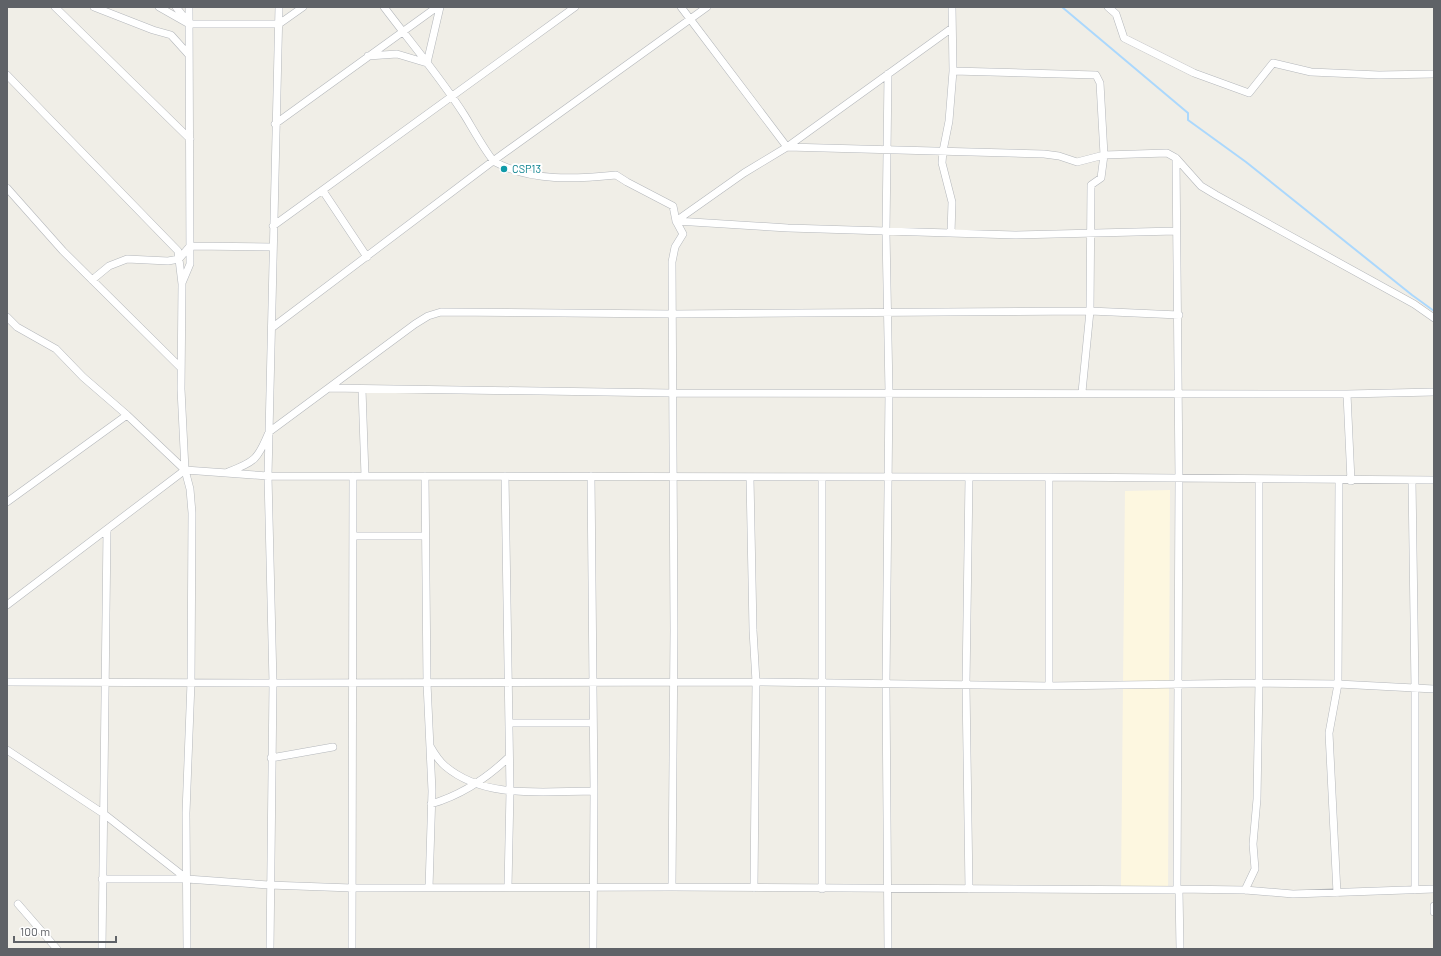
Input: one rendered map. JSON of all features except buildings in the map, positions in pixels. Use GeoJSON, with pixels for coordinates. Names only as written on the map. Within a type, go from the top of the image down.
{"type":"FeatureCollection","features":[{"type":"Feature","properties":{"kind":"street"},"geometry":{"type":"LineString","coordinates":[[55,7],[190,139]]}},
{"type":"Feature","properties":{"kind":"street"},"geometry":{"type":"LineString","coordinates":[[94,7],[153,30],[171,35],[189,55]]}},
{"type":"Feature","properties":{"kind":"street"},"geometry":{"type":"LineString","coordinates":[[159,7],[189,24],[279,24],[303,7]]}},
{"type":"Feature","properties":{"kind":"street"},"geometry":{"type":"LineString","coordinates":[[176,7],[189,24]]}},
{"type":"Feature","properties":{"kind":"street"},"geometry":{"type":"LineString","coordinates":[[182,284],[190,264],[189,7]]}},
{"type":"Feature","properties":{"kind":"street"},"geometry":{"type":"LineString","coordinates":[[270,949],[269,885],[273,683],[268,476],[275,124],[279,7]]}},
{"type":"Feature","properties":{"kind":"street"},"geometry":{"type":"LineString","coordinates":[[384,7],[453,96],[493,161],[528,174],[550,177],[586,178],[616,175],[673,206],[676,221],[683,234],[675,248],[672,262],[671,392],[674,682],[672,887]]}},
{"type":"Feature","properties":{"kind":"street"},"geometry":{"type":"LineString","coordinates":[[275,124],[437,7]]}},
{"type":"Feature","properties":{"kind":"street"},"geometry":{"type":"LineString","coordinates":[[427,63],[440,7]]}},
{"type":"Feature","properties":{"kind":"street"},"geometry":{"type":"LineString","coordinates":[[273,226],[575,7]]}},
{"type":"Feature","properties":{"kind":"street"},"geometry":{"type":"LineString","coordinates":[[681,7],[787,147]]}},
{"type":"Feature","properties":{"kind":"street"},"geometry":{"type":"LineString","coordinates":[[272,327],[367,258],[493,161],[707,7]]}},
{"type":"Feature","properties":{"kind":"street"},"geometry":{"type":"LineString","coordinates":[[951,233],[952,202],[942,163],[943,151],[950,122],[953,71],[952,7]]}},
{"type":"Feature","properties":{"kind":"street"},"geometry":{"type":"LineString","coordinates":[[1108,7],[1116,14],[1124,38],[1194,73],[1250,93],[1273,63],[1312,72],[1379,75],[1434,74]]}},
{"type":"Feature","properties":{"kind":"street"},"geometry":{"type":"LineString","coordinates":[[676,221],[744,173],[787,147],[952,28]]}},
{"type":"Feature","properties":{"kind":"street"},"geometry":{"type":"LineString","coordinates":[[368,56],[397,54],[427,63]]}},
{"type":"Feature","properties":{"kind":"street"},"geometry":{"type":"LineString","coordinates":[[953,71],[1096,76],[1100,83],[1104,155],[1101,178],[1091,185],[1090,311],[1082,392]]}},
{"type":"Feature","properties":{"kind":"street"},"geometry":{"type":"LineString","coordinates":[[888,74],[886,232],[889,392],[886,685],[888,949]]}},
{"type":"Feature","properties":{"kind":"street"},"geometry":{"type":"LineString","coordinates":[[7,75],[178,251],[182,284],[181,368],[185,470],[190,489],[192,513],[191,682],[186,813],[188,949]]}},
{"type":"Feature","properties":{"kind":"street"},"geometry":{"type":"LineString","coordinates":[[787,147],[1044,154],[1059,156],[1077,162],[1104,155],[1167,153],[1176,158],[1197,182],[1216,195],[1414,304],[1434,318]]}},
{"type":"Feature","properties":{"kind":"street"},"geometry":{"type":"LineString","coordinates":[[1176,158],[1176,231],[1179,315],[1177,394],[1179,480],[1178,890],[1180,949]]}},
{"type":"Feature","properties":{"kind":"street"},"geometry":{"type":"LineString","coordinates":[[7,188],[63,251],[181,368]]}},
{"type":"Feature","properties":{"kind":"street"},"geometry":{"type":"LineString","coordinates":[[323,191],[367,258]]}},
{"type":"Feature","properties":{"kind":"street"},"geometry":{"type":"LineString","coordinates":[[676,221],[788,228],[1015,235],[1176,231]]}},
{"type":"Feature","properties":{"kind":"street"},"geometry":{"type":"LineString","coordinates":[[92,280],[108,266],[127,259],[168,261],[179,259],[190,246]]}},
{"type":"Feature","properties":{"kind":"street"},"geometry":{"type":"LineString","coordinates":[[190,246],[273,247]]}},
{"type":"Feature","properties":{"kind":"street"},"geometry":{"type":"LineString","coordinates":[[225,473],[249,464],[261,452],[269,432],[415,324],[428,316],[440,312],[672,314],[888,311],[1090,311],[1179,315]]}},
{"type":"Feature","properties":{"kind":"street"},"geometry":{"type":"LineString","coordinates":[[7,317],[17,327],[56,349],[83,378],[127,415],[185,470],[268,476],[591,476],[672,478],[1049,477],[1179,480],[1434,480]]}},
{"type":"Feature","properties":{"kind":"street"},"geometry":{"type":"LineString","coordinates":[[330,388],[671,392],[1082,392],[1177,394],[1347,394],[1434,392]]}},
{"type":"Feature","properties":{"kind":"street"},"geometry":{"type":"LineString","coordinates":[[362,389],[365,476]]}},
{"type":"Feature","properties":{"kind":"street"},"geometry":{"type":"LineString","coordinates":[[1347,394],[1351,481]]}},
{"type":"Feature","properties":{"kind":"street"},"geometry":{"type":"LineString","coordinates":[[7,502],[127,415]]}},
{"type":"Feature","properties":{"kind":"street"},"geometry":{"type":"LineString","coordinates":[[7,605],[185,470]]}},
{"type":"Feature","properties":{"kind":"street"},"geometry":{"type":"LineString","coordinates":[[352,949],[353,476]]}},
{"type":"Feature","properties":{"kind":"street"},"geometry":{"type":"LineString","coordinates":[[425,476],[427,682],[431,804],[429,888]]}},
{"type":"Feature","properties":{"kind":"street"},"geometry":{"type":"LineString","coordinates":[[505,476],[510,791],[508,887]]}},
{"type":"Feature","properties":{"kind":"street"},"geometry":{"type":"LineString","coordinates":[[591,476],[594,791],[593,949]]}},
{"type":"Feature","properties":{"kind":"street"},"geometry":{"type":"LineString","coordinates":[[822,477],[822,889]]}},
{"type":"Feature","properties":{"kind":"street"},"geometry":{"type":"LineString","coordinates":[[1049,477],[1049,686]]}},
{"type":"Feature","properties":{"kind":"street"},"geometry":{"type":"LineString","coordinates":[[750,478],[753,630],[756,682],[754,888]]}},
{"type":"Feature","properties":{"kind":"street"},"geometry":{"type":"LineString","coordinates":[[969,478],[966,685],[969,889]]}},
{"type":"Feature","properties":{"kind":"street"},"geometry":{"type":"LineString","coordinates":[[1245,890],[1255,869],[1253,844],[1257,799],[1259,683],[1259,480]]}},
{"type":"Feature","properties":{"kind":"street"},"geometry":{"type":"LineString","coordinates":[[1412,480],[1415,688],[1415,890]]}},
{"type":"Feature","properties":{"kind":"street"},"geometry":{"type":"LineString","coordinates":[[1337,892],[1329,733],[1338,684],[1339,481]]}},
{"type":"Feature","properties":{"kind":"street"},"geometry":{"type":"LineString","coordinates":[[102,949],[107,530]]}},
{"type":"Feature","properties":{"kind":"street"},"geometry":{"type":"LineString","coordinates":[[353,536],[426,536]]}},
{"type":"Feature","properties":{"kind":"street"},"geometry":{"type":"LineString","coordinates":[[7,682],[756,682],[886,685],[1049,686],[1259,683],[1338,684],[1434,689]]}},
{"type":"Feature","properties":{"kind":"street"},"geometry":{"type":"LineString","coordinates":[[509,723],[593,723]]}},
{"type":"Feature","properties":{"kind":"street"},"geometry":{"type":"LineString","coordinates":[[430,746],[443,765],[464,780],[476,785],[510,791],[594,791]]}},
{"type":"Feature","properties":{"kind":"street"},"geometry":{"type":"LineString","coordinates":[[271,758],[333,747]]}},
{"type":"Feature","properties":{"kind":"street"},"geometry":{"type":"LineString","coordinates":[[7,750],[104,814],[187,880]]}},
{"type":"Feature","properties":{"kind":"street"},"geometry":{"type":"LineString","coordinates":[[431,804],[449,799],[476,785],[489,776],[509,757]]}},
{"type":"Feature","properties":{"kind":"street"},"geometry":{"type":"LineString","coordinates":[[102,880],[187,880],[352,888],[672,887],[822,889],[1245,890],[1293,894],[1434,889]]}},
{"type":"Feature","properties":{"kind":"street"},"geometry":{"type":"LineString","coordinates":[[18,904],[57,949]]}},
{"type":"Feature","properties":{"kind":"street"},"geometry":{"type":"LineString","coordinates":[[1434,906],[1434,912]]}},
{"type":"Feature","properties":{"kind":"shaded area"},"geometry":{"type":"Polygon","coordinates":[[[1170,490],[1168,891],[1121,886],[1125,491],[1170,490]]]}},
{"type":"Feature","properties":{"kind":"waterway"},"geometry":{"type":"LineString","coordinates":[[1062,7],[1188,113],[1188,120],[1246,162],[1434,311]]}},
{"type":"Feature","properties":{"kind":"place","name":"CSP13"},"geometry":{"type":"Point","coordinates":[504,169]}}]}
